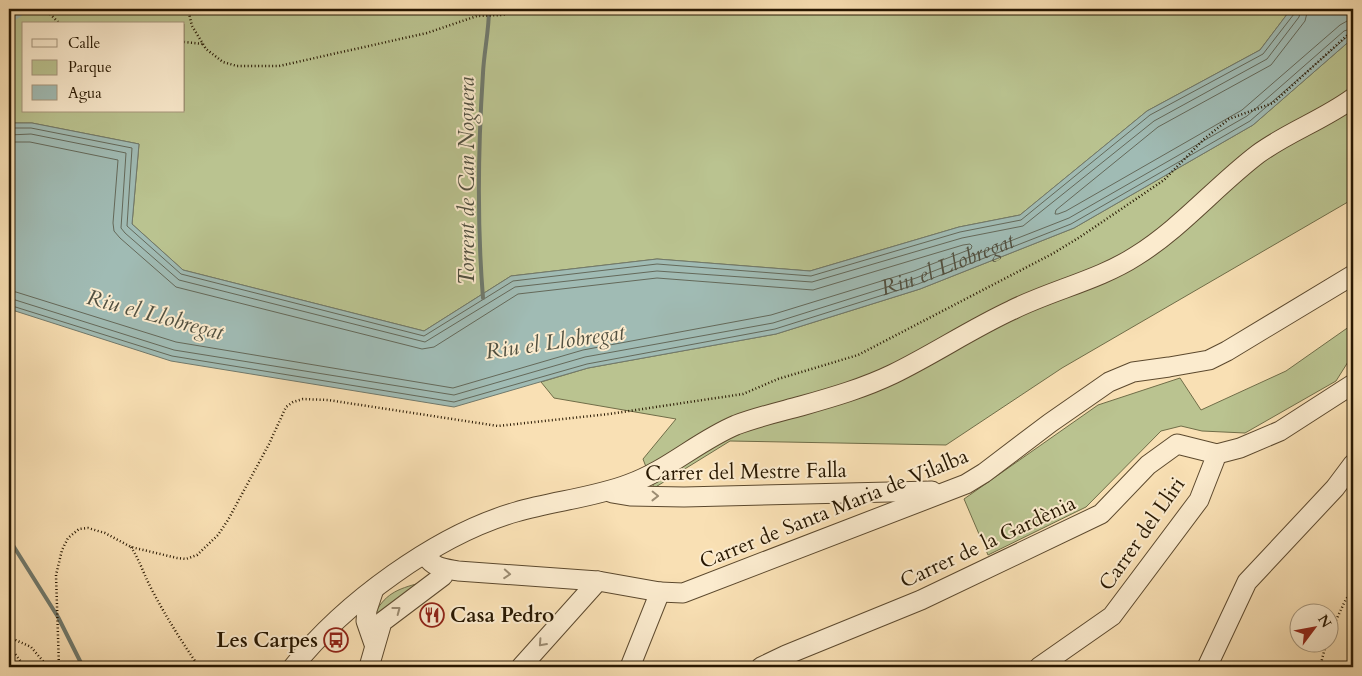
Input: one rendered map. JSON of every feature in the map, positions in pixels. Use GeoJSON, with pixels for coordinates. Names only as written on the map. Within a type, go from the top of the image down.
{"type":"FeatureCollection","features":[{"type":"Feature","properties":{"kind":"street"},"geometry":{"type":"LineString","coordinates":[[293,667],[328,626],[349,608],[393,575],[467,530],[519,510],[606,492],[633,483],[657,472],[721,432],[766,415],[868,385],[915,363],[1014,309],[1117,266],[1136,256],[1172,229],[1258,154],[1353,98]]}},
{"type":"Feature","properties":{"kind":"street","name":"Carrer de Santa Maria de Vilalba"},"geometry":{"type":"LineString","coordinates":[[393,575],[419,577],[450,573],[598,581],[660,592],[683,593],[966,484],[984,473],[1050,422],[1109,382],[1133,372],[1209,360],[1353,275]]}},
{"type":"Feature","properties":{"kind":"street"},"geometry":{"type":"LineString","coordinates":[[1217,454],[1240,448],[1280,431],[1353,384]]}},
{"type":"Feature","properties":{"kind":"street","name":"Carrer de la Gardènia"},"geometry":{"type":"LineString","coordinates":[[761,667],[921,600],[1101,514],[1148,465],[1177,444],[1217,454]]}},
{"type":"Feature","properties":{"kind":"street","name":"Carrer del Lliri"},"geometry":{"type":"LineString","coordinates":[[1039,667],[1112,616],[1199,500],[1217,454]]}},
{"type":"Feature","properties":{"kind":"street"},"geometry":{"type":"LineString","coordinates":[[1206,667],[1247,582],[1335,488],[1353,464]]}},
{"type":"Feature","properties":{"kind":"street"},"geometry":{"type":"LineString","coordinates":[[1335,488],[1353,482]]}},
{"type":"Feature","properties":{"kind":"street","name":"Carrer del Mestre Falla"},"geometry":{"type":"LineString","coordinates":[[606,492],[630,496],[684,497],[947,491]]}},
{"type":"Feature","properties":{"kind":"street","name":"Carrer de Santa Maria de Vilalba"},"geometry":{"type":"LineString","coordinates":[[425,555],[431,563],[450,573]]}},
{"type":"Feature","properties":{"kind":"street"},"geometry":{"type":"LineString","coordinates":[[369,667],[374,644],[382,622],[450,573]]}},
{"type":"Feature","properties":{"kind":"street"},"geometry":{"type":"LineString","coordinates":[[521,667],[598,581]]}},
{"type":"Feature","properties":{"kind":"street"},"geometry":{"type":"LineString","coordinates":[[374,589],[367,610],[366,621],[374,644]]}},
{"type":"Feature","properties":{"kind":"street"},"geometry":{"type":"LineString","coordinates":[[630,667],[660,592]]}},
{"type":"Feature","properties":{"kind":"street"},"geometry":{"type":"LineString","coordinates":[[328,626],[354,625],[363,628],[374,644]]}},
{"type":"Feature","properties":{"kind":"path"},"geometry":{"type":"LineString","coordinates":[[188,9],[192,26],[203,44],[218,58],[237,66],[279,66],[427,33],[477,16],[502,15],[530,9]]}},
{"type":"Feature","properties":{"kind":"path"},"geometry":{"type":"LineString","coordinates":[[45,10],[58,22]]}},
{"type":"Feature","properties":{"kind":"path"},"geometry":{"type":"LineString","coordinates":[[59,667],[56,575],[62,550],[68,538],[79,529],[88,528],[105,533],[131,547],[177,558],[186,559],[197,555],[218,535],[228,520],[269,444],[286,407],[293,402],[303,399],[328,400],[498,426],[609,414],[743,394],[778,379],[858,355],[1080,238],[1164,180],[1204,139],[1229,119],[1273,103],[1353,30]]}},
{"type":"Feature","properties":{"kind":"path"},"geometry":{"type":"LineString","coordinates":[[185,42],[203,44]]}},
{"type":"Feature","properties":{"kind":"path"},"geometry":{"type":"LineString","coordinates":[[131,547],[139,559],[151,588],[171,625],[199,667]]}},
{"type":"Feature","properties":{"kind":"path"},"geometry":{"type":"LineString","coordinates":[[1340,612],[1346,599],[1353,591]]}},
{"type":"Feature","properties":{"kind":"path"},"geometry":{"type":"LineString","coordinates":[[9,636],[31,647],[48,667]]}},
{"type":"Feature","properties":{"kind":"path"},"geometry":{"type":"LineString","coordinates":[[9,646],[25,667]]}},
{"type":"Feature","properties":{"kind":"path"},"geometry":{"type":"LineString","coordinates":[[1320,667],[1323,654]]}},
{"type":"Feature","properties":{"kind":"green space"},"geometry":{"type":"Polygon","coordinates":[[[9,9],[1291,9],[1260,50],[1147,111],[1020,215],[959,227],[810,271],[657,259],[511,276],[424,331],[183,270],[132,224],[139,144],[32,123],[9,123],[9,9]]]}},
{"type":"Feature","properties":{"kind":"green space"},"geometry":{"type":"Polygon","coordinates":[[[1353,38],[1353,199],[1062,368],[946,445],[730,441],[654,488],[643,459],[676,419],[554,398],[541,382],[588,368],[776,334],[920,289],[1074,228],[1253,125],[1353,38]]]}},
{"type":"Feature","properties":{"kind":"green space"},"geometry":{"type":"Polygon","coordinates":[[[1353,324],[1353,354],[1336,381],[1245,433],[1202,431],[1181,426],[1161,431],[1086,507],[988,555],[964,499],[1098,405],[1180,378],[1201,410],[1286,371],[1353,324]]]}},
{"type":"Feature","properties":{"kind":"green space"},"geometry":{"type":"Polygon","coordinates":[[[420,583],[373,617],[377,609],[392,594],[398,590],[420,583]]]}},
{"type":"Feature","properties":{"kind":"water","name":"Riu el Llobregat"},"geometry":{"type":"Polygon","coordinates":[[[1291,9],[1353,9],[1353,38],[1253,125],[1074,228],[920,289],[776,334],[588,368],[454,407],[171,361],[9,309],[9,123],[32,123],[139,144],[132,224],[183,270],[424,331],[511,276],[657,259],[810,271],[959,227],[1020,215],[1147,111],[1260,50],[1291,9]]]}},
{"type":"Feature","properties":{"kind":"waterway"},"geometry":{"type":"LineString","coordinates":[[9,16],[19,9]]}},
{"type":"Feature","properties":{"kind":"waterway","name":"Torrent de Can Noguera"},"geometry":{"type":"LineString","coordinates":[[483,298],[479,214],[479,158],[483,73],[489,9]]}},
{"type":"Feature","properties":{"kind":"waterway"},"geometry":{"type":"LineString","coordinates":[[9,539],[58,617],[83,667]]}},
{"type":"Feature","properties":{"kind":"place","name":"Casa Pedro"},"geometry":{"type":"Point","coordinates":[432,615]}},
{"type":"Feature","properties":{"kind":"place","name":"Les Carpes"},"geometry":{"type":"Point","coordinates":[336,640]}}]}
